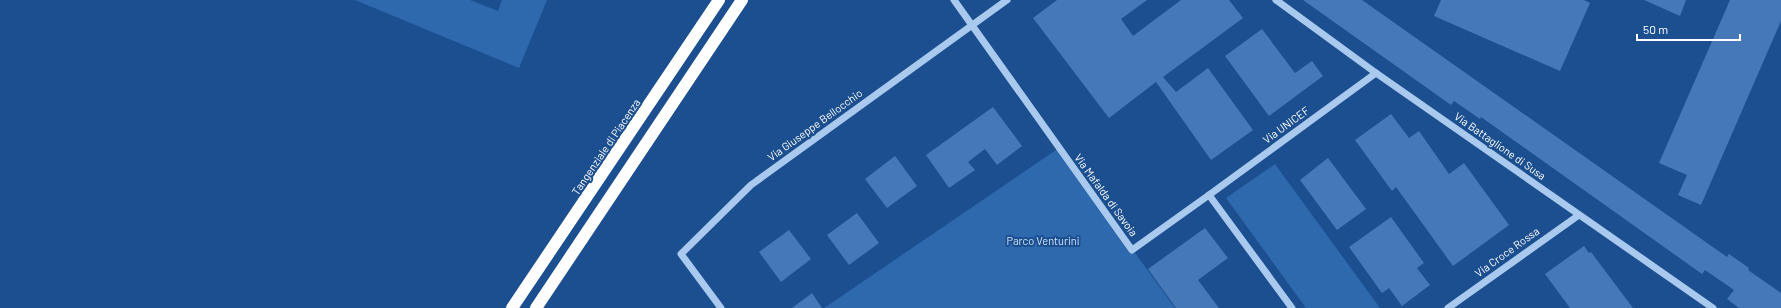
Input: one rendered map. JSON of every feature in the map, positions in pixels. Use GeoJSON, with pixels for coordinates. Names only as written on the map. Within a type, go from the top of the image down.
{"type":"FeatureCollection","features":[{"type":"Feature","properties":{"kind":"highway","name":"Tangenziale di Piacenza"},"geometry":{"type":"LineString","coordinates":[[512,308],[719,0]]}},
{"type":"Feature","properties":{"kind":"highway"},"geometry":{"type":"LineString","coordinates":[[536,308],[742,0]]}},
{"type":"Feature","properties":{"kind":"street","name":"Via Mafalda di Savoia"},"geometry":{"type":"LineString","coordinates":[[954,0],[1132,250],[1209,195]]}},
{"type":"Feature","properties":{"kind":"street","name":"Via Giuseppe Bellocchio"},"geometry":{"type":"LineString","coordinates":[[721,308],[681,254],[751,185],[1007,0]]}},
{"type":"Feature","properties":{"kind":"street","name":"Via Battaglione di Susa"},"geometry":{"type":"LineString","coordinates":[[1276,0],[1376,73],[1713,308]]}},
{"type":"Feature","properties":{"kind":"street","name":"Via UNICEF"},"geometry":{"type":"LineString","coordinates":[[1209,195],[1376,73]]}},
{"type":"Feature","properties":{"kind":"street"},"geometry":{"type":"LineString","coordinates":[[1209,195],[1292,308]]}},
{"type":"Feature","properties":{"kind":"street","name":"Via Croce Rossa"},"geometry":{"type":"LineString","coordinates":[[1448,308],[1579,214]]}},
{"type":"Feature","properties":{"kind":"green space"},"geometry":{"type":"Polygon","coordinates":[[[355,0],[470,0],[498,11],[502,0],[547,0],[519,68],[355,0]]]}},
{"type":"Feature","properties":{"kind":"green space","name":"Parco Venturini"},"geometry":{"type":"Polygon","coordinates":[[[1059,148],[1175,308],[824,308],[1059,148]]]}},
{"type":"Feature","properties":{"kind":"green space"},"geometry":{"type":"Polygon","coordinates":[[[1275,164],[1380,308],[1306,308],[1226,198],[1275,164]]]}},
{"type":"Feature","properties":{"kind":"building"},"geometry":{"type":"Polygon","coordinates":[[[1057,0],[1147,0],[1121,19],[1133,36],[1181,0],[1229,0],[1243,18],[1163,77],[1176,92],[1208,68],[1253,130],[1211,160],[1156,82],[1109,118],[1033,18],[1057,0]]]}},
{"type":"Feature","properties":{"kind":"building"},"geometry":{"type":"Polygon","coordinates":[[[1303,0],[1362,0],[1727,257],[1729,254],[1749,268],[1748,270],[1781,293],[1781,308],[1739,308],[1727,299],[1734,290],[1705,270],[1702,274],[1481,117],[1480,119],[1454,101],[1451,105],[1303,0]]]}},
{"type":"Feature","properties":{"kind":"building"},"geometry":{"type":"Polygon","coordinates":[[[1441,0],[1584,0],[1590,3],[1560,71],[1434,16],[1441,0]]]}},
{"type":"Feature","properties":{"kind":"building"},"geometry":{"type":"Polygon","coordinates":[[[1644,0],[1686,0],[1680,16],[1644,0]]]}},
{"type":"Feature","properties":{"kind":"building"},"geometry":{"type":"Polygon","coordinates":[[[1730,0],[1781,0],[1781,21],[1701,205],[1678,195],[1687,175],[1659,163],[1730,0]]]}},
{"type":"Feature","properties":{"kind":"building"},"geometry":{"type":"Polygon","coordinates":[[[1262,29],[1295,73],[1312,61],[1323,76],[1269,116],[1225,56],[1262,29]]]}},
{"type":"Feature","properties":{"kind":"building"},"geometry":{"type":"Polygon","coordinates":[[[993,107],[1022,146],[997,165],[985,149],[968,162],[975,170],[949,188],[926,155],[993,107]]]}},
{"type":"Feature","properties":{"kind":"building"},"geometry":{"type":"Polygon","coordinates":[[[1391,114],[1409,138],[1419,131],[1449,174],[1464,163],[1509,225],[1453,266],[1396,187],[1392,191],[1355,140],[1391,114]]]}},
{"type":"Feature","properties":{"kind":"building"},"geometry":{"type":"Polygon","coordinates":[[[895,156],[917,186],[887,208],[865,179],[895,156]]]}},
{"type":"Feature","properties":{"kind":"building"},"geometry":{"type":"Polygon","coordinates":[[[1328,158],[1366,209],[1337,230],[1300,180],[1328,158]]]}},
{"type":"Feature","properties":{"kind":"building"},"geometry":{"type":"Polygon","coordinates":[[[857,213],[879,243],[849,265],[827,235],[857,213]]]}},
{"type":"Feature","properties":{"kind":"building"},"geometry":{"type":"Polygon","coordinates":[[[1391,217],[1424,263],[1417,268],[1430,285],[1402,306],[1389,288],[1382,293],[1349,247],[1391,217]]]}},
{"type":"Feature","properties":{"kind":"building"},"geometry":{"type":"Polygon","coordinates":[[[1205,228],[1228,258],[1198,280],[1219,308],[1176,308],[1148,269],[1205,228]]]}},
{"type":"Feature","properties":{"kind":"building"},"geometry":{"type":"Polygon","coordinates":[[[789,230],[811,259],[781,282],[759,252],[789,230]]]}},
{"type":"Feature","properties":{"kind":"building"},"geometry":{"type":"Polygon","coordinates":[[[1584,246],[1589,253],[1591,252],[1633,308],[1570,308],[1545,274],[1584,246]]]}},
{"type":"Feature","properties":{"kind":"building"},"geometry":{"type":"Polygon","coordinates":[[[812,293],[822,308],[792,308],[812,293]]]}}]}
